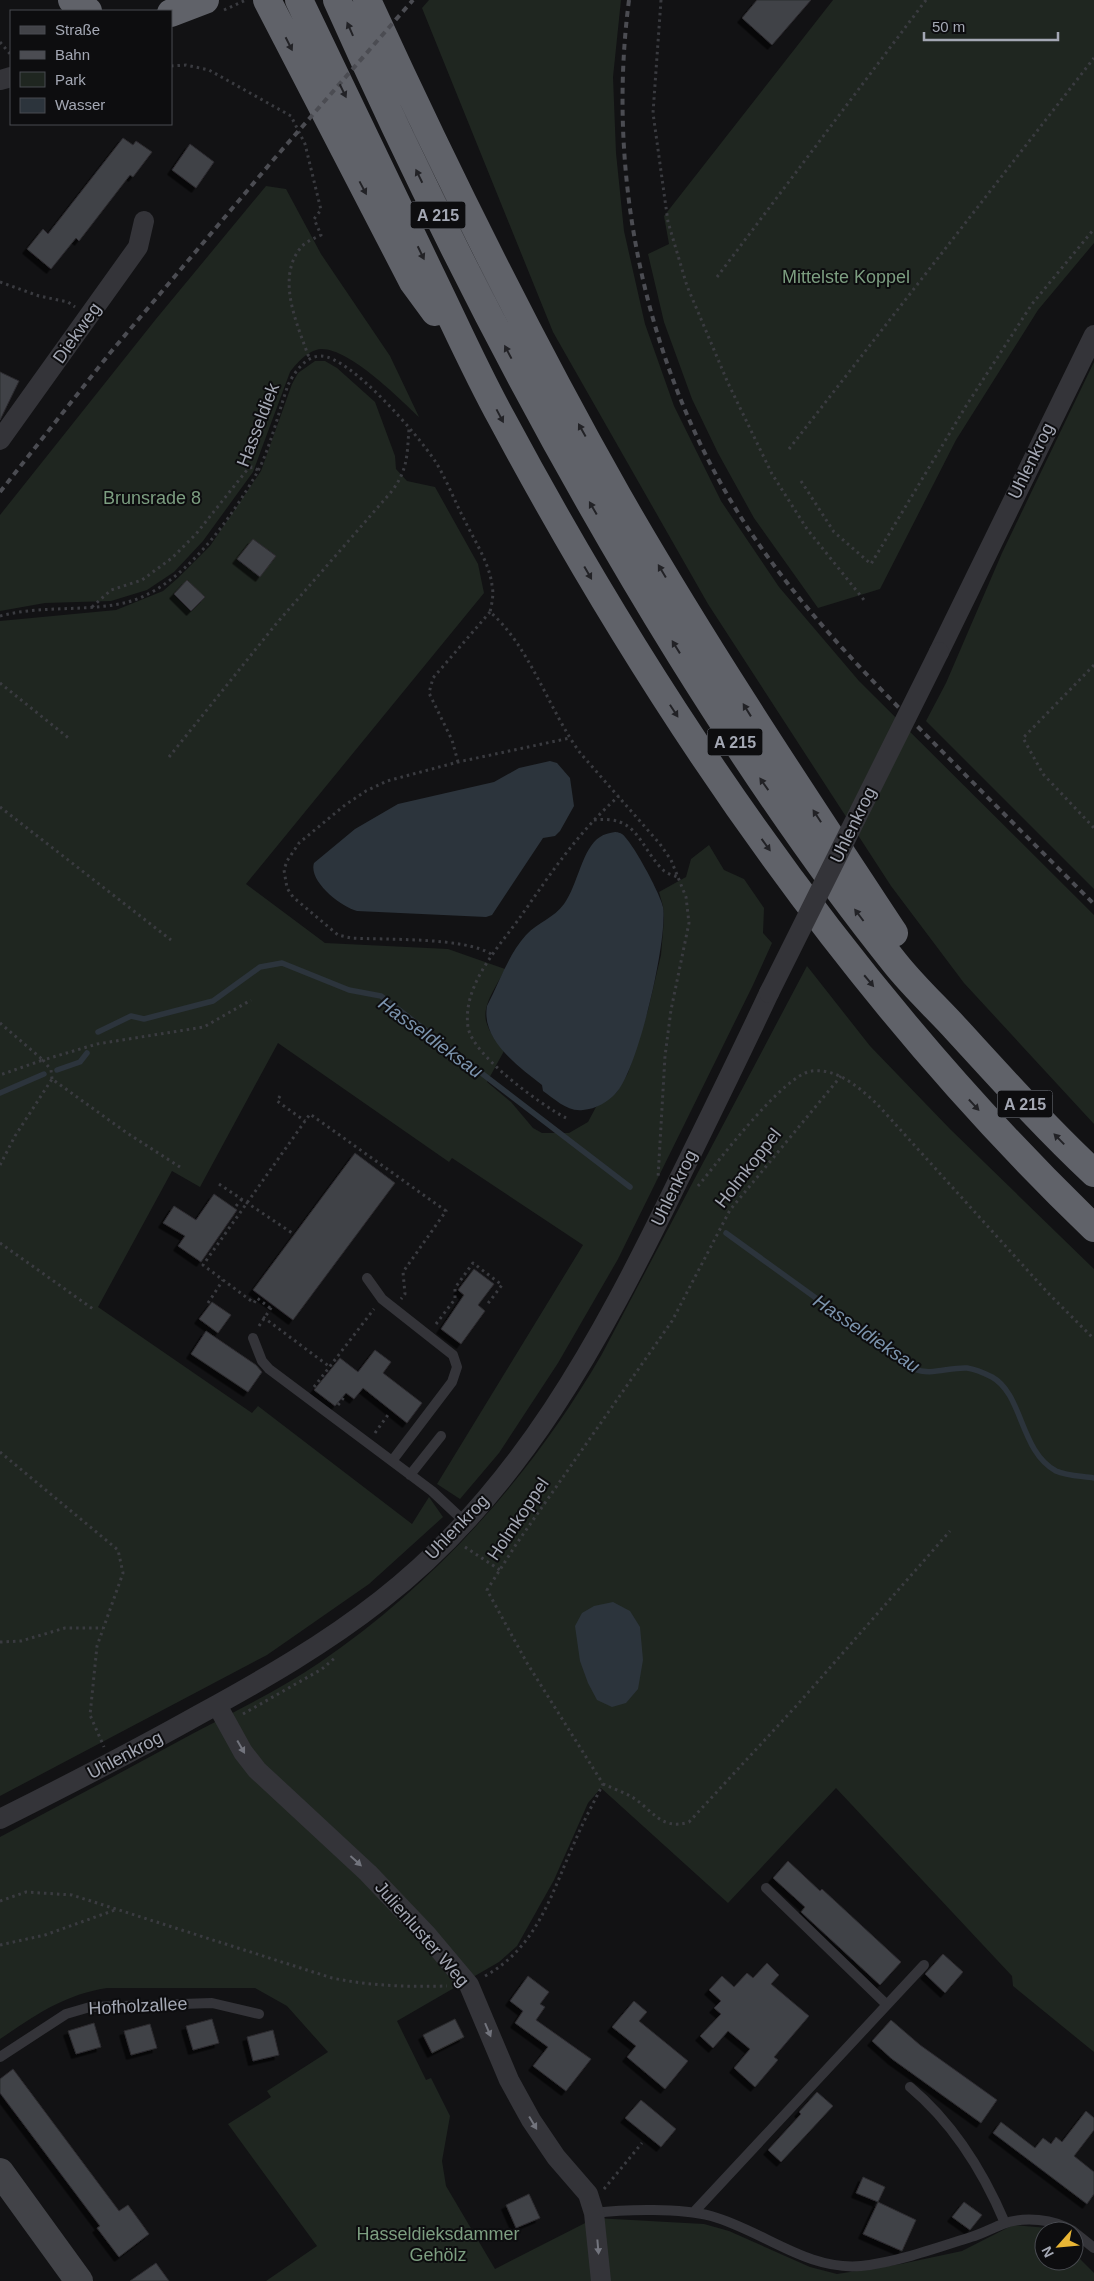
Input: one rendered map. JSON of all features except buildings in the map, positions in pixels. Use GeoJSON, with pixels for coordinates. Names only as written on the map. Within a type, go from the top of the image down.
{"type":"FeatureCollection","features":[{"type":"Feature","properties":{"kind":"highway"},"geometry":{"type":"LineString","coordinates":[[72,0],[87,10]]}},
{"type":"Feature","properties":{"kind":"highway"},"geometry":{"type":"LineString","coordinates":[[267,0],[413,282],[478,372]]}},
{"type":"Feature","properties":{"kind":"highway","name":"A 215"},"geometry":{"type":"LineString","coordinates":[[298,0],[478,372],[542,492],[623,632],[699,749],[765,845],[846,954],[964,1094],[1047,1182],[1094,1228]]}},
{"type":"Feature","properties":{"kind":"highway","name":"A 215"},"geometry":{"type":"LineString","coordinates":[[337,0],[380,96],[456,254],[547,426],[649,604],[728,731],[805,844],[896,965],[993,1071],[1094,1173]]}},
{"type":"Feature","properties":{"kind":"highway"},"geometry":{"type":"LineString","coordinates":[[367,0],[494,267],[617,496],[752,718],[959,1032]]}},
{"type":"Feature","properties":{"kind":"highway"},"geometry":{"type":"LineString","coordinates":[[385,0],[413,99]]}},
{"type":"Feature","properties":{"kind":"highway"},"geometry":{"type":"LineString","coordinates":[[172,14],[215,5]]}},
{"type":"Feature","properties":{"kind":"street","name":"Diekweg"},"geometry":{"type":"LineString","coordinates":[[0,440],[138,247],[144,222]]}},
{"type":"Feature","properties":{"kind":"street","name":"Uhlenkrog"},"geometry":{"type":"LineString","coordinates":[[0,1819],[112,1763],[311,1651],[382,1600],[465,1522],[509,1470],[564,1394],[614,1307],[670,1198],[769,993],[1094,335]]}},
{"type":"Feature","properties":{"kind":"street","name":"Julienluster Weg"},"geometry":{"type":"LineString","coordinates":[[217,1705],[244,1752],[257,1770],[368,1872],[469,1985],[509,2080],[531,2120],[556,2157],[581,2184],[592,2207],[601,2281]]}},
{"type":"Feature","properties":{"kind":"street"},"geometry":{"type":"LineString","coordinates":[[0,2172],[79,2281]]}},
{"type":"Feature","properties":{"kind":"lane"},"geometry":{"type":"LineString","coordinates":[[367,1278],[382,1299],[428,1334],[453,1355],[456,1361],[456,1376],[392,1462]]}},
{"type":"Feature","properties":{"kind":"lane"},"geometry":{"type":"LineString","coordinates":[[253,1338],[262,1360],[269,1370],[432,1491],[465,1522]]}},
{"type":"Feature","properties":{"kind":"lane"},"geometry":{"type":"LineString","coordinates":[[410,1475],[441,1436]]}},
{"type":"Feature","properties":{"kind":"lane"},"geometry":{"type":"LineString","coordinates":[[766,1888],[886,2004]]}},
{"type":"Feature","properties":{"kind":"lane"},"geometry":{"type":"LineString","coordinates":[[694,2212],[924,1965]]}},
{"type":"Feature","properties":{"kind":"lane","name":"Hofholzallee"},"geometry":{"type":"LineString","coordinates":[[0,2057],[66,2014],[90,2007],[212,2003],[259,2014]]}},
{"type":"Feature","properties":{"kind":"lane"},"geometry":{"type":"LineString","coordinates":[[910,2087],[931,2105],[963,2146],[987,2185],[1005,2223]]}},
{"type":"Feature","properties":{"kind":"lane"},"geometry":{"type":"LineString","coordinates":[[592,2207],[620,2210],[694,2212],[712,2216],[766,2237],[813,2260],[828,2265],[841,2266],[862,2266],[917,2253],[978,2235],[1005,2223],[1028,2220],[1040,2221]]}},
{"type":"Feature","properties":{"kind":"lane"},"geometry":{"type":"LineString","coordinates":[[1084,2240],[1094,2248]]}},
{"type":"Feature","properties":{"kind":"path"},"geometry":{"type":"LineString","coordinates":[[215,5],[246,0]]}},
{"type":"Feature","properties":{"kind":"path"},"geometry":{"type":"LineString","coordinates":[[661,0],[653,113],[668,222],[688,286],[728,383],[772,474],[807,529],[864,600]]}},
{"type":"Feature","properties":{"kind":"path"},"geometry":{"type":"LineString","coordinates":[[718,276],[926,0]]}},
{"type":"Feature","properties":{"kind":"path"},"geometry":{"type":"LineString","coordinates":[[0,42],[10,54]]}},
{"type":"Feature","properties":{"kind":"path"},"geometry":{"type":"LineString","coordinates":[[788,449],[1094,58]]}},
{"type":"Feature","properties":{"kind":"path"},"geometry":{"type":"LineString","coordinates":[[172,66],[186,65],[209,70],[291,116],[304,138],[321,210],[314,220],[321,235],[304,244],[295,257],[290,283],[290,298],[302,339],[311,358],[320,356],[340,363],[369,386],[409,428],[435,461],[488,570],[494,595],[490,612],[433,678],[430,686],[434,707],[452,740],[458,762]]}},
{"type":"Feature","properties":{"kind":"path"},"geometry":{"type":"LineString","coordinates":[[801,481],[834,532],[871,564],[966,406],[1032,304],[1094,229]]}},
{"type":"Feature","properties":{"kind":"path"},"geometry":{"type":"LineString","coordinates":[[0,282],[39,296],[68,302],[89,316]]}},
{"type":"Feature","properties":{"kind":"path","name":"Hasseldiek"},"geometry":{"type":"LineString","coordinates":[[0,616],[54,608],[92,607],[126,603],[145,596],[179,574],[213,538],[258,470],[288,385],[294,375],[311,358]]}},
{"type":"Feature","properties":{"kind":"path"},"geometry":{"type":"LineString","coordinates":[[168,757],[276,624],[392,491],[402,477],[407,459],[409,428]]}},
{"type":"Feature","properties":{"kind":"path"},"geometry":{"type":"LineString","coordinates":[[92,607],[110,590],[142,580],[172,558],[196,534],[247,470],[252,468],[258,470]]}},
{"type":"Feature","properties":{"kind":"path"},"geometry":{"type":"LineString","coordinates":[[490,612],[504,624],[535,674],[570,738],[660,844],[671,860],[686,896],[689,923],[671,1010],[657,1169],[658,1180]]}},
{"type":"Feature","properties":{"kind":"path"},"geometry":{"type":"LineString","coordinates":[[1094,666],[1023,738],[1043,774],[1094,828]]}},
{"type":"Feature","properties":{"kind":"path"},"geometry":{"type":"LineString","coordinates":[[0,683],[71,740]]}},
{"type":"Feature","properties":{"kind":"path"},"geometry":{"type":"LineString","coordinates":[[491,954],[483,949],[460,943],[351,938],[338,935],[293,897],[285,879],[287,861],[299,843],[345,805],[366,791],[387,781],[458,762],[570,738]]}},
{"type":"Feature","properties":{"kind":"path"},"geometry":{"type":"LineString","coordinates":[[566,1118],[536,1100],[480,1051],[468,1028],[468,1011],[475,985],[491,954],[559,861],[592,820],[619,796]]}},
{"type":"Feature","properties":{"kind":"path"},"geometry":{"type":"LineString","coordinates":[[0,807],[171,940]]}},
{"type":"Feature","properties":{"kind":"path"},"geometry":{"type":"LineString","coordinates":[[592,820],[615,821],[632,830],[643,841],[661,868],[679,878]]}},
{"type":"Feature","properties":{"kind":"path"},"geometry":{"type":"LineString","coordinates":[[0,1075],[97,1044],[204,1027],[251,1000]]}},
{"type":"Feature","properties":{"kind":"path"},"geometry":{"type":"LineString","coordinates":[[0,1023],[43,1060],[51,1070],[52,1079],[15,1136],[0,1166]]}},
{"type":"Feature","properties":{"kind":"path"},"geometry":{"type":"LineString","coordinates":[[670,1198],[690,1196],[766,1104],[803,1073],[814,1070],[841,1076],[857,1086],[878,1106],[1048,1294],[1094,1339]]}},
{"type":"Feature","properties":{"kind":"path","name":"Holmkoppel"},"geometry":{"type":"LineString","coordinates":[[603,1784],[527,1663],[487,1590],[672,1322],[730,1210],[841,1076]]}},
{"type":"Feature","properties":{"kind":"path"},"geometry":{"type":"LineString","coordinates":[[52,1079],[127,1133],[180,1167]]}},
{"type":"Feature","properties":{"kind":"path"},"geometry":{"type":"LineString","coordinates":[[280,1096],[277,1101],[305,1121]]}},
{"type":"Feature","properties":{"kind":"path"},"geometry":{"type":"LineString","coordinates":[[253,1338],[263,1317],[272,1307],[257,1298],[254,1303],[203,1265],[310,1114],[446,1211],[403,1272],[404,1294],[394,1308]]}},
{"type":"Feature","properties":{"kind":"path"},"geometry":{"type":"LineString","coordinates":[[219,1184],[292,1233]]}},
{"type":"Feature","properties":{"kind":"path"},"geometry":{"type":"LineString","coordinates":[[236,1206],[242,1199]]}},
{"type":"Feature","properties":{"kind":"path"},"geometry":{"type":"LineString","coordinates":[[0,1243],[93,1309]]}},
{"type":"Feature","properties":{"kind":"path"},"geometry":{"type":"LineString","coordinates":[[428,1334],[455,1299],[455,1288],[473,1263],[502,1285],[486,1306]]}},
{"type":"Feature","properties":{"kind":"path"},"geometry":{"type":"LineString","coordinates":[[208,1303],[224,1280]]}},
{"type":"Feature","properties":{"kind":"path"},"geometry":{"type":"LineString","coordinates":[[306,1398],[382,1299]]}},
{"type":"Feature","properties":{"kind":"path"},"geometry":{"type":"LineString","coordinates":[[263,1317],[330,1367]]}},
{"type":"Feature","properties":{"kind":"path"},"geometry":{"type":"LineString","coordinates":[[368,1444],[390,1412]]}},
{"type":"Feature","properties":{"kind":"path"},"geometry":{"type":"LineString","coordinates":[[0,1452],[118,1550],[123,1573],[97,1646],[90,1715],[112,1763]]}},
{"type":"Feature","properties":{"kind":"path"},"geometry":{"type":"LineString","coordinates":[[0,1901],[26,1892],[72,1895],[332,1978],[363,1985],[398,1988],[469,1985],[498,1969],[515,1955],[530,1937],[558,1884],[576,1839],[603,1784],[632,1797],[661,1821],[678,1826],[689,1822],[798,1704],[950,1531]]}},
{"type":"Feature","properties":{"kind":"path"},"geometry":{"type":"LineString","coordinates":[[462,1545],[500,1570]]}},
{"type":"Feature","properties":{"kind":"path"},"geometry":{"type":"LineString","coordinates":[[0,1642],[21,1641],[65,1628],[103,1628]]}},
{"type":"Feature","properties":{"kind":"path"},"geometry":{"type":"LineString","coordinates":[[0,1944],[45,1935],[116,1910]]}},
{"type":"Feature","properties":{"kind":"path"},"geometry":{"type":"LineString","coordinates":[[592,2207],[642,2143]]}},
{"type":"Feature","properties":{"kind":"green space"},"geometry":{"type":"Polygon","coordinates":[[[429,0],[621,0],[613,77],[616,153],[624,231],[645,324],[674,406],[721,501],[779,587],[859,681],[1094,915],[1094,1124],[964,983],[891,886],[708,604],[553,332],[422,8],[429,0]]]}},
{"type":"Feature","properties":{"kind":"green space","name":"Mittelste Koppel"},"geometry":{"type":"Polygon","coordinates":[[[833,0],[1094,0],[1094,243],[1038,310],[956,440],[880,589],[818,608],[754,518],[718,453],[692,399],[664,322],[648,254],[669,244],[664,216],[833,0]]]}},
{"type":"Feature","properties":{"kind":"green space","name":"Brunsrade 8"},"geometry":{"type":"Polygon","coordinates":[[[266,186],[286,189],[321,254],[390,356],[419,417],[373,376],[345,357],[332,351],[321,349],[307,354],[290,372],[253,472],[203,541],[174,572],[147,590],[111,601],[45,603],[0,611],[0,515],[156,319],[266,186]]]}},
{"type":"Feature","properties":{"kind":"green space"},"geometry":{"type":"Polygon","coordinates":[[[315,361],[325,361],[337,368],[375,402],[395,456],[396,469],[407,481],[435,487],[478,564],[484,593],[246,884],[325,943],[448,949],[505,969],[486,1010],[485,1017],[488,1028],[504,1051],[487,1082],[511,1102],[533,1128],[542,1133],[569,1133],[588,1122],[596,1107],[616,1093],[628,1073],[648,1010],[661,955],[664,919],[659,892],[686,877],[691,859],[709,845],[724,870],[744,879],[764,908],[763,933],[772,943],[618,1259],[558,1363],[499,1453],[460,1499],[437,1484],[583,1245],[452,1158],[449,1162],[278,1043],[200,1187],[172,1171],[98,1307],[252,1413],[258,1406],[412,1524],[429,1497],[443,1517],[369,1584],[267,1655],[0,1796],[0,621],[116,610],[163,591],[210,546],[261,471],[292,384],[298,373],[315,361]]]}},
{"type":"Feature","properties":{"kind":"green space"},"geometry":{"type":"Polygon","coordinates":[[[1094,362],[1094,889],[926,721],[946,683],[1002,553],[1094,362]]]}},
{"type":"Feature","properties":{"kind":"green space","name":"Hasseldieksdammer Gehölz"},"geometry":{"type":"Polygon","coordinates":[[[807,966],[870,1046],[950,1129],[1094,1269],[1094,2052],[1013,1986],[1012,1976],[836,1788],[728,1903],[601,1788],[588,1803],[554,1880],[517,1946],[499,1962],[397,2021],[426,2080],[431,2078],[450,2116],[442,2161],[446,2186],[495,2269],[595,2218],[704,2224],[729,2231],[810,2267],[837,2274],[901,2264],[962,2251],[1013,2225],[1034,2227],[1034,2271],[1084,2271],[1084,2263],[1094,2273],[1094,2281],[266,2281],[317,2246],[228,2124],[271,2097],[267,2091],[328,2052],[287,2006],[255,1988],[107,1988],[91,1991],[50,2007],[0,2039],[0,1837],[288,1682],[319,1663],[362,1632],[441,1562],[478,1524],[545,1442],[602,1354],[807,966]]]}},
{"type":"Feature","properties":{"kind":"water"},"geometry":{"type":"Polygon","coordinates":[[[550,761],[557,763],[570,778],[574,806],[560,831],[555,836],[543,838],[492,915],[486,917],[357,911],[350,909],[335,899],[316,878],[313,870],[314,863],[355,829],[398,804],[494,782],[519,768],[550,761]]]}},
{"type":"Feature","properties":{"kind":"water"},"geometry":{"type":"Polygon","coordinates":[[[615,832],[622,834],[627,839],[646,869],[661,901],[663,923],[661,946],[650,1003],[625,1080],[616,1093],[597,1107],[577,1110],[562,1104],[543,1091],[542,1085],[512,1061],[503,1051],[495,1041],[490,1030],[487,1006],[509,960],[526,935],[556,913],[564,904],[584,858],[594,842],[603,835],[615,832]]]}},
{"type":"Feature","properties":{"kind":"water"},"geometry":{"type":"Polygon","coordinates":[[[613,1602],[630,1611],[640,1627],[643,1660],[638,1689],[626,1703],[612,1707],[597,1700],[588,1683],[580,1661],[575,1626],[582,1613],[594,1606],[613,1602]]]}},
{"type":"Feature","properties":{"kind":"waterway","name":"Hasseldieksau"},"geometry":{"type":"LineString","coordinates":[[98,1032],[131,1016],[144,1019],[213,1001],[260,967],[282,963],[349,990],[381,996],[630,1187]]}},
{"type":"Feature","properties":{"kind":"waterway","name":"Hasseldieksau"},"geometry":{"type":"LineString","coordinates":[[57,1070],[80,1062],[87,1053]]}},
{"type":"Feature","properties":{"kind":"waterway","name":"Hasseldieksau"},"geometry":{"type":"LineString","coordinates":[[0,1093],[44,1074]]}},
{"type":"Feature","properties":{"kind":"waterway","name":"Hasseldieksau"},"geometry":{"type":"LineString","coordinates":[[726,1233],[914,1369],[927,1372],[967,1368],[992,1377],[1002,1385],[1010,1396],[1035,1451],[1044,1462],[1060,1473],[1094,1478]]}},
{"type":"Feature","properties":{"kind":"railway"},"geometry":{"type":"LineString","coordinates":[[0,492],[110,353],[274,159],[413,0]]}},
{"type":"Feature","properties":{"kind":"railway"},"geometry":{"type":"LineString","coordinates":[[629,0],[623,72],[624,145],[631,218],[645,289],[666,359],[693,427],[726,492],[765,553],[821,624],[903,712],[1094,904]]}}]}
